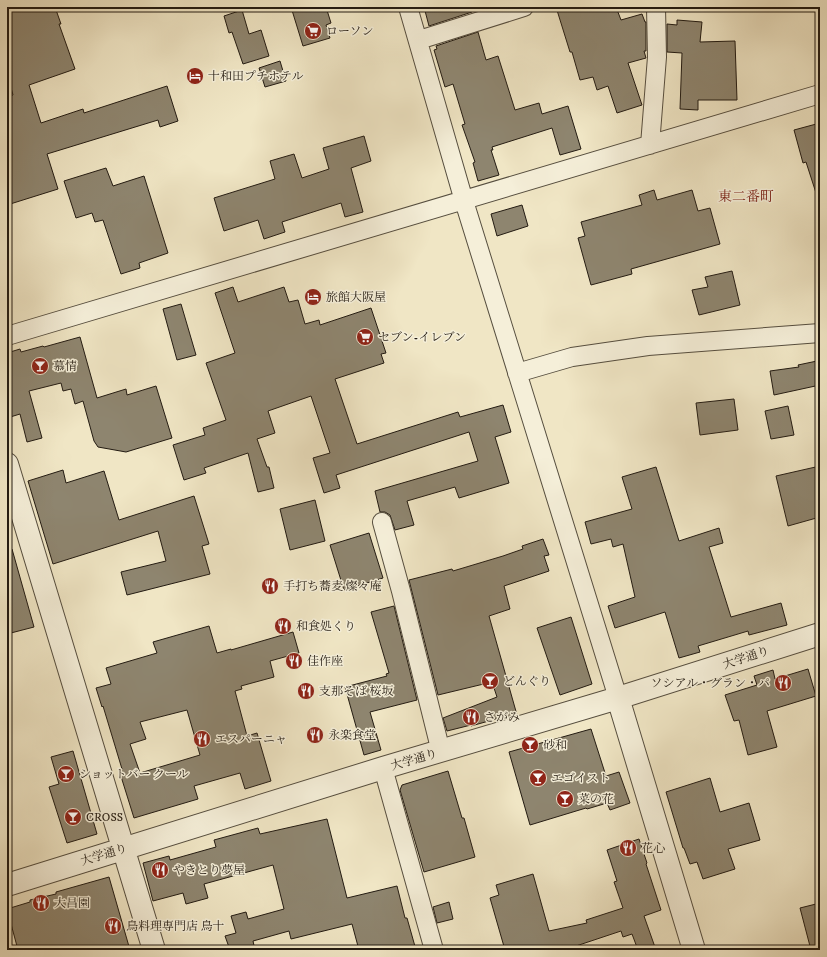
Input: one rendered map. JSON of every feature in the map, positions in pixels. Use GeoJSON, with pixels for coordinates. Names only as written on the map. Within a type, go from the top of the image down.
{"type":"FeatureCollection","features":[{"type":"Feature","properties":{"kind":"street"},"geometry":{"type":"LineString","coordinates":[[408,7],[419,40],[464,201],[618,698],[694,950]]}},
{"type":"Feature","properties":{"kind":"street"},"geometry":{"type":"LineString","coordinates":[[419,40],[524,7]]}},
{"type":"Feature","properties":{"kind":"street"},"geometry":{"type":"LineString","coordinates":[[650,145],[656,57],[656,7]]}},
{"type":"Feature","properties":{"kind":"street"},"geometry":{"type":"LineString","coordinates":[[7,336],[820,94]]}},
{"type":"Feature","properties":{"kind":"street"},"geometry":{"type":"LineString","coordinates":[[517,373],[572,357],[648,346],[820,333]]}},
{"type":"Feature","properties":{"kind":"street"},"geometry":{"type":"LineString","coordinates":[[7,464],[154,950]]}},
{"type":"Feature","properties":{"kind":"street"},"geometry":{"type":"LineString","coordinates":[[382,522],[401,591],[441,752]]}},
{"type":"Feature","properties":{"kind":"street","name":"大学通り"},"geometry":{"type":"LineString","coordinates":[[7,885],[383,768],[441,752],[618,698],[820,634]]}},
{"type":"Feature","properties":{"kind":"street"},"geometry":{"type":"LineString","coordinates":[[383,768],[434,950]]}},
{"type":"Feature","properties":{"kind":"building"},"geometry":{"type":"Polygon","coordinates":[[[7,7],[55,7],[61,24],[59,24],[75,69],[29,85],[41,123],[83,109],[84,113],[167,86],[178,121],[160,127],[158,120],[47,154],[58,189],[7,205],[7,97],[13,95],[7,73],[7,7]]]}},
{"type":"Feature","properties":{"kind":"building","name":"ローソン"},"geometry":{"type":"Polygon","coordinates":[[[291,7],[326,7],[331,23],[326,25],[330,38],[303,46],[291,7]]]}},
{"type":"Feature","properties":{"kind":"building"},"geometry":{"type":"Polygon","coordinates":[[[424,7],[470,7],[472,12],[429,26],[424,7]]]}},
{"type":"Feature","properties":{"kind":"building"},"geometry":{"type":"Polygon","coordinates":[[[556,7],[616,7],[621,20],[642,14],[646,22],[646,51],[644,51],[646,58],[628,63],[642,105],[617,113],[608,86],[597,90],[593,77],[580,80],[556,7]]]}},
{"type":"Feature","properties":{"kind":"building"},"geometry":{"type":"Polygon","coordinates":[[[242,10],[249,34],[261,30],[269,56],[243,64],[232,32],[229,33],[224,16],[242,10]]]}},
{"type":"Feature","properties":{"kind":"building"},"geometry":{"type":"Polygon","coordinates":[[[677,20],[702,22],[700,42],[735,41],[737,100],[698,100],[698,110],[680,109],[682,53],[667,52],[667,24],[677,25],[677,20]]]}},
{"type":"Feature","properties":{"kind":"building"},"geometry":{"type":"Polygon","coordinates":[[[478,32],[486,60],[498,56],[515,110],[539,103],[542,114],[568,106],[581,149],[560,155],[552,128],[492,147],[493,150],[491,150],[499,175],[478,181],[473,163],[475,162],[462,125],[465,124],[453,84],[445,87],[434,50],[437,49],[436,46],[478,32]]]}},
{"type":"Feature","properties":{"kind":"building"},"geometry":{"type":"Polygon","coordinates":[[[280,61],[286,81],[265,87],[259,68],[280,61]]]}},
{"type":"Feature","properties":{"kind":"building"},"geometry":{"type":"Polygon","coordinates":[[[820,123],[820,196],[817,196],[806,162],[803,163],[794,130],[820,123]]]}},
{"type":"Feature","properties":{"kind":"building"},"geometry":{"type":"Polygon","coordinates":[[[364,136],[371,161],[351,168],[363,212],[345,217],[341,203],[282,222],[285,232],[264,239],[258,220],[224,231],[214,198],[275,179],[270,161],[294,154],[302,178],[329,169],[323,148],[364,136]]]}},
{"type":"Feature","properties":{"kind":"building"},"geometry":{"type":"Polygon","coordinates":[[[106,168],[113,186],[144,176],[168,253],[139,263],[140,268],[121,274],[103,220],[95,222],[92,213],[76,218],[64,181],[106,168]]]}},
{"type":"Feature","properties":{"kind":"building"},"geometry":{"type":"Polygon","coordinates":[[[654,190],[657,200],[692,190],[698,211],[710,208],[720,244],[631,269],[632,274],[591,285],[578,238],[585,236],[581,222],[642,205],[639,195],[654,190]]]}},
{"type":"Feature","properties":{"kind":"building"},"geometry":{"type":"Polygon","coordinates":[[[522,205],[528,226],[497,236],[491,214],[522,205]]]}},
{"type":"Feature","properties":{"kind":"building"},"geometry":{"type":"Polygon","coordinates":[[[732,271],[740,305],[699,315],[692,290],[708,287],[705,277],[732,271]]]}},
{"type":"Feature","properties":{"kind":"building"},"geometry":{"type":"Polygon","coordinates":[[[233,287],[238,302],[284,287],[289,302],[298,300],[305,324],[319,320],[320,325],[371,308],[386,353],[381,354],[384,363],[335,379],[357,444],[458,412],[460,417],[503,405],[511,432],[495,437],[509,483],[459,498],[455,487],[407,501],[414,525],[395,530],[390,515],[385,512],[380,512],[375,491],[478,461],[469,432],[336,475],[340,488],[324,493],[313,458],[330,453],[311,396],[268,411],[275,433],[257,439],[267,467],[269,467],[274,488],[258,492],[248,453],[204,468],[206,473],[184,480],[173,445],[205,435],[203,428],[226,420],[206,363],[235,353],[215,293],[233,287]]]}},
{"type":"Feature","properties":{"kind":"building"},"geometry":{"type":"Polygon","coordinates":[[[181,304],[196,355],[177,360],[163,309],[181,304]]]}},
{"type":"Feature","properties":{"kind":"building"},"geometry":{"type":"Polygon","coordinates":[[[80,337],[97,398],[126,389],[127,395],[156,386],[172,438],[126,452],[98,447],[94,441],[83,401],[75,404],[71,389],[63,391],[61,383],[29,391],[42,438],[27,442],[20,414],[7,418],[7,353],[20,349],[21,352],[44,347],[80,337]]]}},
{"type":"Feature","properties":{"kind":"building"},"geometry":{"type":"Polygon","coordinates":[[[817,361],[820,385],[774,395],[770,371],[799,367],[798,365],[817,361]]]}},
{"type":"Feature","properties":{"kind":"building"},"geometry":{"type":"Polygon","coordinates":[[[734,399],[738,430],[700,435],[696,403],[734,399]]]}},
{"type":"Feature","properties":{"kind":"building"},"geometry":{"type":"Polygon","coordinates":[[[788,406],[794,435],[771,439],[765,411],[788,406]]]}},
{"type":"Feature","properties":{"kind":"building"},"geometry":{"type":"Polygon","coordinates":[[[820,466],[820,517],[788,526],[776,476],[820,466]]]}},
{"type":"Feature","properties":{"kind":"building"},"geometry":{"type":"Polygon","coordinates":[[[656,467],[679,541],[719,528],[723,543],[709,547],[731,617],[781,603],[787,625],[749,635],[748,631],[698,646],[700,652],[679,658],[665,612],[615,628],[608,606],[635,597],[623,544],[613,547],[611,539],[591,544],[585,522],[632,509],[622,477],[656,467]]]}},
{"type":"Feature","properties":{"kind":"building"},"geometry":{"type":"Polygon","coordinates":[[[63,470],[66,483],[104,471],[119,520],[194,496],[209,544],[202,546],[210,574],[127,595],[121,572],[166,561],[158,531],[53,564],[28,481],[63,470]]]}},
{"type":"Feature","properties":{"kind":"building"},"geometry":{"type":"Polygon","coordinates":[[[315,500],[325,541],[290,550],[280,509],[315,500]]]}},
{"type":"Feature","properties":{"kind":"building"},"geometry":{"type":"Polygon","coordinates":[[[369,533],[383,578],[344,590],[330,545],[369,533]]]}},
{"type":"Feature","properties":{"kind":"building"},"geometry":{"type":"Polygon","coordinates":[[[543,539],[549,555],[544,556],[549,571],[504,586],[510,609],[489,616],[517,715],[447,731],[443,718],[497,697],[492,682],[438,695],[409,580],[452,569],[453,571],[503,556],[523,549],[522,546],[543,539]]]}},
{"type":"Feature","properties":{"kind":"building"},"geometry":{"type":"Polygon","coordinates":[[[12,549],[34,627],[7,634],[7,550],[12,549]]]}},
{"type":"Feature","properties":{"kind":"building"},"geometry":{"type":"Polygon","coordinates":[[[394,606],[417,700],[370,712],[381,750],[364,755],[345,687],[387,676],[386,674],[389,673],[371,612],[394,606]]]}},
{"type":"Feature","properties":{"kind":"building"},"geometry":{"type":"Polygon","coordinates":[[[571,617],[592,684],[560,695],[537,628],[571,617]]]}},
{"type":"Feature","properties":{"kind":"building"},"geometry":{"type":"Polygon","coordinates":[[[209,626],[217,653],[293,632],[299,653],[270,661],[274,677],[241,686],[242,689],[235,691],[247,736],[257,733],[271,781],[245,789],[240,773],[194,786],[198,799],[134,818],[119,770],[122,769],[96,688],[111,684],[106,668],[157,653],[153,642],[209,626]],[[187,710],[140,722],[146,739],[130,744],[140,773],[200,755],[187,710]]]}},
{"type":"Feature","properties":{"kind":"building"},"geometry":{"type":"Polygon","coordinates":[[[808,669],[816,696],[767,711],[777,747],[748,755],[739,720],[734,721],[725,695],[757,685],[754,676],[773,670],[775,679],[808,669]]]}},
{"type":"Feature","properties":{"kind":"building"},"geometry":{"type":"Polygon","coordinates":[[[591,729],[606,776],[619,772],[630,803],[610,810],[607,803],[530,825],[509,752],[591,729]]]}},
{"type":"Feature","properties":{"kind":"building"},"geometry":{"type":"Polygon","coordinates":[[[73,751],[97,834],[67,843],[49,787],[59,784],[51,757],[73,751]]]}},
{"type":"Feature","properties":{"kind":"building"},"geometry":{"type":"Polygon","coordinates":[[[448,771],[475,857],[424,872],[400,790],[402,785],[448,771]]]}},
{"type":"Feature","properties":{"kind":"building"},"geometry":{"type":"Polygon","coordinates":[[[710,778],[720,812],[749,803],[760,840],[728,849],[735,869],[703,879],[697,862],[690,864],[683,848],[666,792],[710,778]]]}},
{"type":"Feature","properties":{"kind":"building"},"geometry":{"type":"Polygon","coordinates":[[[327,819],[347,898],[397,886],[405,918],[407,918],[416,950],[359,950],[352,924],[291,939],[289,931],[253,941],[255,950],[230,950],[225,936],[236,933],[231,916],[246,912],[248,919],[284,909],[273,865],[204,884],[208,898],[186,904],[183,893],[153,901],[143,863],[169,856],[170,860],[216,847],[214,840],[258,828],[260,834],[327,819]]]}},
{"type":"Feature","properties":{"kind":"building"},"geometry":{"type":"Polygon","coordinates":[[[639,839],[661,910],[644,916],[656,950],[638,950],[632,934],[623,937],[621,931],[564,950],[505,950],[490,898],[499,895],[496,885],[533,874],[549,931],[587,923],[586,920],[623,908],[614,882],[617,881],[607,850],[639,839]]]}},
{"type":"Feature","properties":{"kind":"building"},"geometry":{"type":"Polygon","coordinates":[[[109,877],[130,950],[18,950],[7,909],[30,902],[30,900],[56,894],[56,892],[109,877]]]}},
{"type":"Feature","properties":{"kind":"building"},"geometry":{"type":"Polygon","coordinates":[[[449,902],[453,919],[437,923],[433,907],[449,902]]]}},
{"type":"Feature","properties":{"kind":"building"},"geometry":{"type":"Polygon","coordinates":[[[820,903],[820,950],[811,950],[800,908],[820,903]]]}},
{"type":"Feature","properties":{"kind":"place","name":"ローソン"},"geometry":{"type":"Point","coordinates":[313,31]}},
{"type":"Feature","properties":{"kind":"place","name":"十和田プチホテル"},"geometry":{"type":"Point","coordinates":[195,76]}},
{"type":"Feature","properties":{"kind":"place","name":"旅館大阪屋"},"geometry":{"type":"Point","coordinates":[313,297]}},
{"type":"Feature","properties":{"kind":"place","name":"セブン-イレブン"},"geometry":{"type":"Point","coordinates":[365,337]}},
{"type":"Feature","properties":{"kind":"place","name":"慕情"},"geometry":{"type":"Point","coordinates":[40,366]}},
{"type":"Feature","properties":{"kind":"place","name":"手打ち蕎麦 燦々庵"},"geometry":{"type":"Point","coordinates":[270,586]}},
{"type":"Feature","properties":{"kind":"place","name":"和食処くり"},"geometry":{"type":"Point","coordinates":[283,626]}},
{"type":"Feature","properties":{"kind":"place","name":"佳作座"},"geometry":{"type":"Point","coordinates":[294,661]}},
{"type":"Feature","properties":{"kind":"place","name":"どんぐり"},"geometry":{"type":"Point","coordinates":[490,681]}},
{"type":"Feature","properties":{"kind":"place","name":"ソシアル・グラン・パ"},"geometry":{"type":"Point","coordinates":[783,683]}},
{"type":"Feature","properties":{"kind":"place","name":"支那そば 桜坂"},"geometry":{"type":"Point","coordinates":[306,691]}},
{"type":"Feature","properties":{"kind":"place","name":"さがみ"},"geometry":{"type":"Point","coordinates":[471,717]}},
{"type":"Feature","properties":{"kind":"place","name":"永楽食堂"},"geometry":{"type":"Point","coordinates":[315,735]}},
{"type":"Feature","properties":{"kind":"place","name":"エスパーニャ"},"geometry":{"type":"Point","coordinates":[202,739]}},
{"type":"Feature","properties":{"kind":"place","name":"砂和"},"geometry":{"type":"Point","coordinates":[530,745]}},
{"type":"Feature","properties":{"kind":"place","name":"ショットバー クール"},"geometry":{"type":"Point","coordinates":[66,774]}},
{"type":"Feature","properties":{"kind":"place","name":"エゴイスト"},"geometry":{"type":"Point","coordinates":[538,778]}},
{"type":"Feature","properties":{"kind":"place","name":"菜の花"},"geometry":{"type":"Point","coordinates":[565,799]}},
{"type":"Feature","properties":{"kind":"place","name":"CROSS"},"geometry":{"type":"Point","coordinates":[73,817]}},
{"type":"Feature","properties":{"kind":"place","name":"花心"},"geometry":{"type":"Point","coordinates":[628,848]}},
{"type":"Feature","properties":{"kind":"place","name":"やきとり夢屋"},"geometry":{"type":"Point","coordinates":[160,870]}},
{"type":"Feature","properties":{"kind":"place","name":"大昌園"},"geometry":{"type":"Point","coordinates":[41,903]}},
{"type":"Feature","properties":{"kind":"place","name":"鳥料理専門店 鳥十"},"geometry":{"type":"Point","coordinates":[113,926]}},
{"type":"Feature","properties":{"kind":"district","name":"東二番町"},"geometry":{"type":"Point","coordinates":[746,197]}}]}
